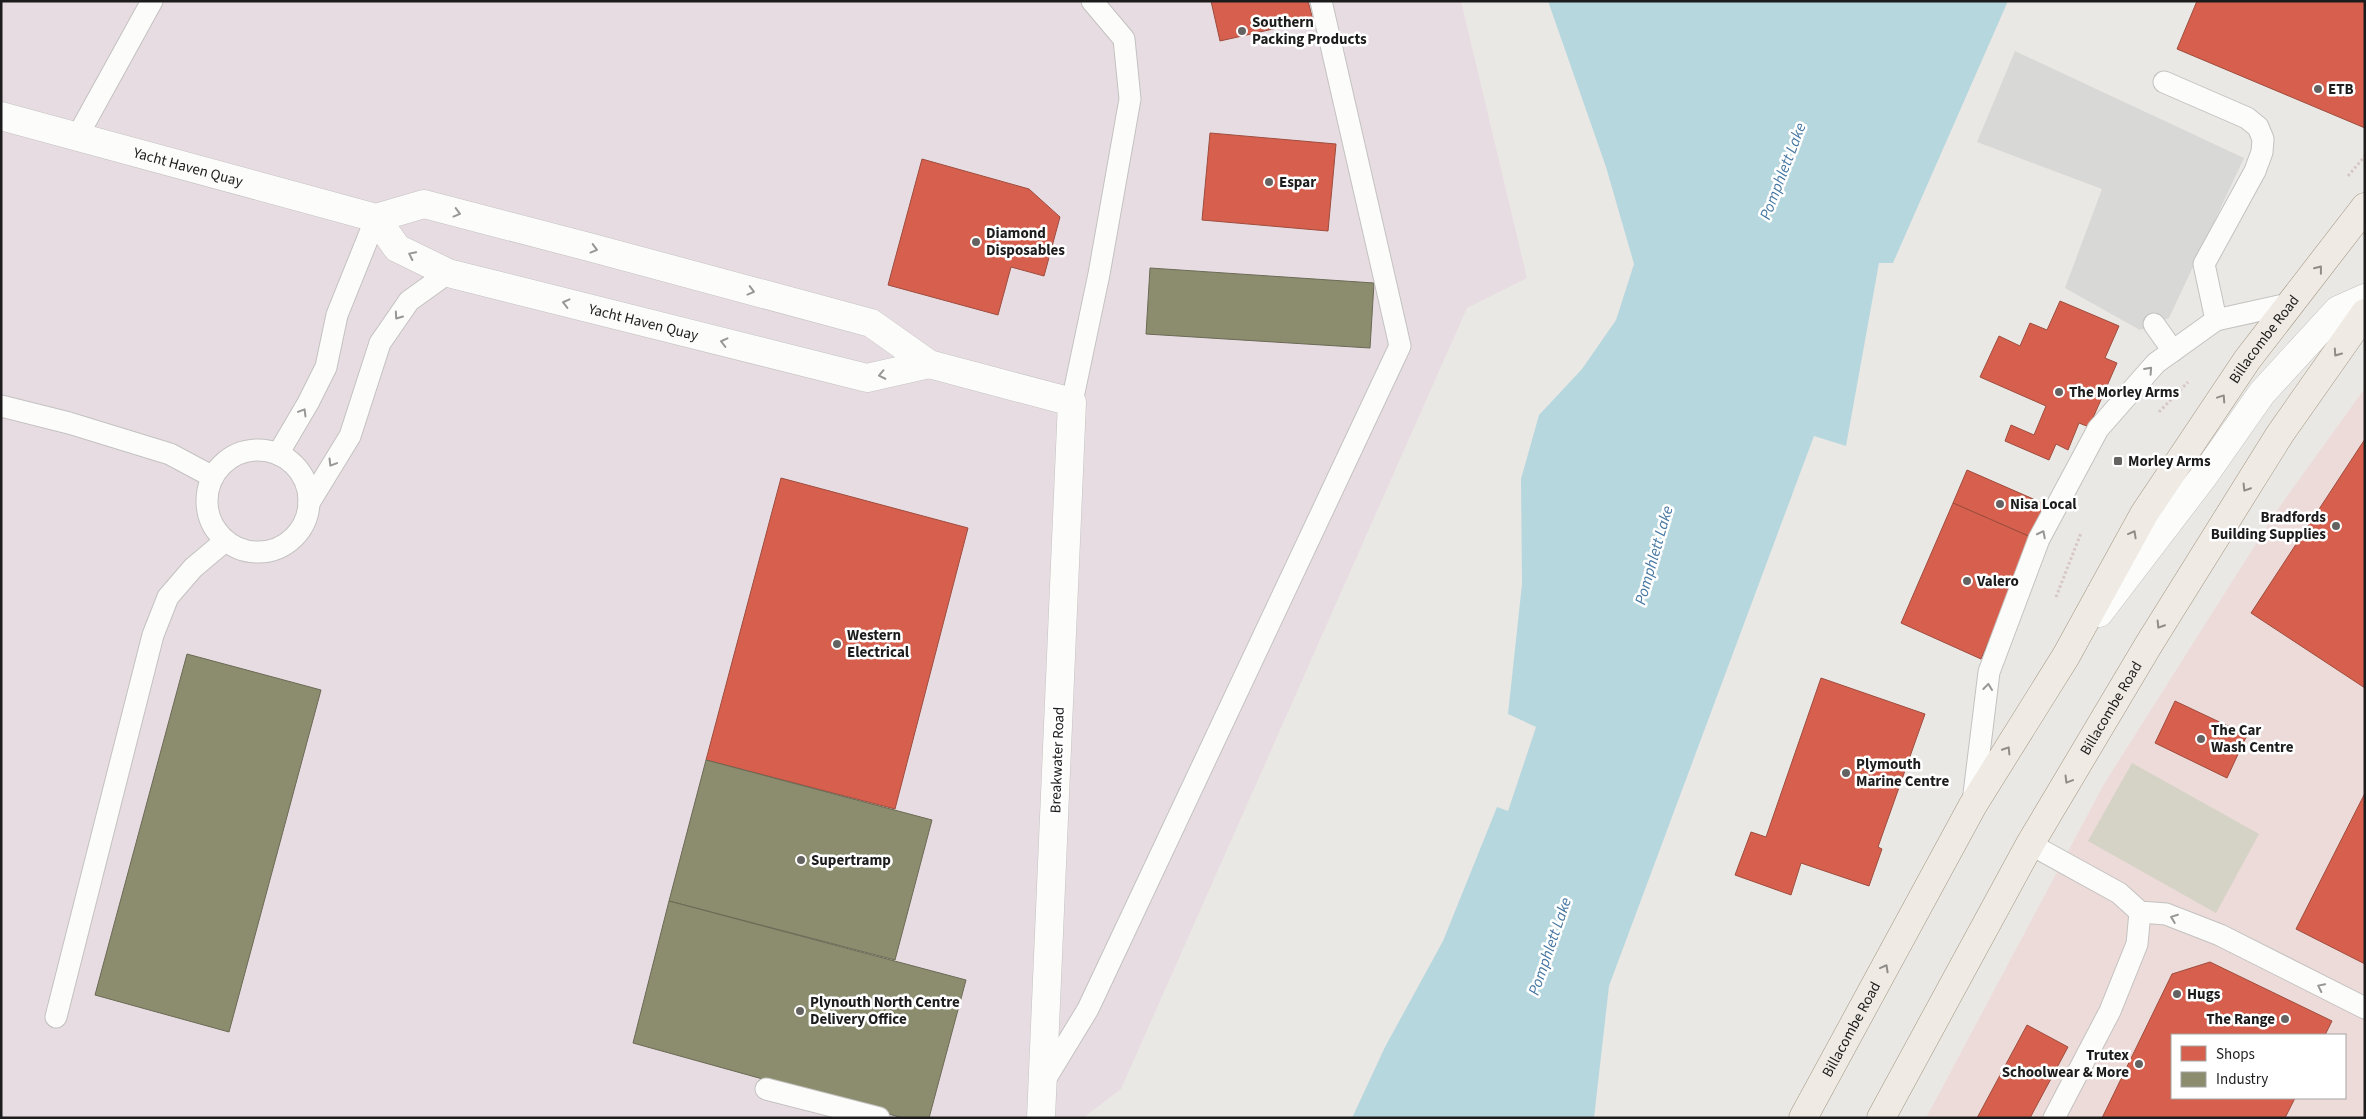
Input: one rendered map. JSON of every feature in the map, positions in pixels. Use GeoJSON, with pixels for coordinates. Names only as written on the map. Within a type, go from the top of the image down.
{"type":"FeatureCollection","features":[{"type":"Feature","properties":{"kind":"main road","name":"Billacombe Road"},"geometry":{"type":"LineString","coordinates":[[1803,1118],[1973,805],[2066,656],[2144,514],[2248,360],[2365,207]]}},
{"type":"Feature","properties":{"kind":"main road","name":"Billacombe Road"},"geometry":{"type":"LineString","coordinates":[[1881,1118],[2030,844],[2148,644],[2270,450],[2365,313]]}},
{"type":"Feature","properties":{"kind":"street","name":"Yacht Haven Quay"},"geometry":{"type":"LineString","coordinates":[[1,116],[376,218],[424,204],[589,247],[871,323],[929,364],[1072,402]]}},
{"type":"Feature","properties":{"kind":"street","name":"Yacht Haven Quay"},"geometry":{"type":"LineString","coordinates":[[376,218],[397,248],[448,273],[866,378],[929,364]]}},
{"type":"Feature","properties":{"kind":"street","name":"Billacombe Road"},"geometry":{"type":"LineString","coordinates":[[2066,656],[2203,477],[2262,393],[2338,310],[2365,298]]}},
{"type":"Feature","properties":{"kind":"street","name":"Breakwater Road"},"geometry":{"type":"LineString","coordinates":[[1041,1118],[1072,402]]}},
{"type":"Feature","properties":{"kind":"lane"},"geometry":{"type":"LineString","coordinates":[[77,137],[152,1]]}},
{"type":"Feature","properties":{"kind":"lane"},"geometry":{"type":"LineString","coordinates":[[1072,402],[1099,274],[1130,99],[1124,38],[1092,1]]}},
{"type":"Feature","properties":{"kind":"lane"},"geometry":{"type":"LineString","coordinates":[[1043,1083],[1088,1009],[1400,346],[1321,1]]}},
{"type":"Feature","properties":{"kind":"lane"},"geometry":{"type":"LineString","coordinates":[[2164,82],[2247,118],[2258,127],[2263,139],[2262,152],[2255,171],[2204,264],[2216,320]]}},
{"type":"Feature","properties":{"kind":"lane"},"geometry":{"type":"LineString","coordinates":[[278,454],[308,404],[326,367],[337,315],[376,218]]}},
{"type":"Feature","properties":{"kind":"lane"},"geometry":{"type":"LineString","coordinates":[[309,503],[350,436],[380,343],[409,301],[448,273]]}},
{"type":"Feature","properties":{"kind":"lane"},"geometry":{"type":"LineString","coordinates":[[1973,805],[1990,672],[2039,540],[2098,428],[2156,363],[2216,320],[2293,303]]}},
{"type":"Feature","properties":{"kind":"lane"},"geometry":{"type":"LineString","coordinates":[[2154,324],[2173,351]]}},
{"type":"Feature","properties":{"kind":"lane"},"geometry":{"type":"LineString","coordinates":[[1,406],[69,423],[170,454],[213,477]]}},
{"type":"Feature","properties":{"kind":"lane"},"geometry":{"type":"LineString","coordinates":[[248,450],[264,450],[278,454],[291,462],[301,473],[307,488],[309,503],[306,518],[288,542],[275,549],[259,552],[244,550],[225,541],[210,521],[206,506],[208,491],[213,477],[222,465],[234,455],[248,450]]}},
{"type":"Feature","properties":{"kind":"lane"},"geometry":{"type":"LineString","coordinates":[[56,1018],[153,635],[168,597],[193,568],[225,541]]}},
{"type":"Feature","properties":{"kind":"lane"},"geometry":{"type":"LineString","coordinates":[[2030,844],[2119,893],[2140,912],[2166,914],[2220,936],[2365,1008]]}},
{"type":"Feature","properties":{"kind":"lane"},"geometry":{"type":"LineString","coordinates":[[2054,1118],[2117,994],[2137,944],[2140,912]]}},
{"type":"Feature","properties":{"kind":"lane"},"geometry":{"type":"LineString","coordinates":[[766,1090],[879,1118]]}},
{"type":"Feature","properties":{"kind":"shaded area"},"geometry":{"type":"Polygon","coordinates":[[[1,1],[1461,1],[1527,278],[1467,308],[1121,1089],[1083,1118],[1,1118],[1,1]]]}},
{"type":"Feature","properties":{"kind":"shaded area"},"geometry":{"type":"Polygon","coordinates":[[[2015,51],[2244,158],[2169,318],[2140,330],[2065,288],[2102,189],[1977,142],[2015,51]]]}},
{"type":"Feature","properties":{"kind":"shaded area"},"geometry":{"type":"Polygon","coordinates":[[[2365,388],[2365,1118],[1926,1118],[2104,784],[2278,509],[2365,388]]]}},
{"type":"Feature","properties":{"kind":"shaded area"},"geometry":{"type":"Polygon","coordinates":[[[2132,763],[2259,834],[2216,913],[2088,841],[2132,763]]]}},
{"type":"Feature","properties":{"kind":"water","name":"Pomphlett Lake"},"geometry":{"type":"Polygon","coordinates":[[[1548,1],[2008,1],[1893,263],[1879,263],[1846,446],[1814,436],[1609,986],[1594,1118],[1352,1118],[1385,1047],[1443,941],[1497,807],[1508,811],[1536,727],[1508,714],[1522,584],[1521,479],[1539,415],[1582,369],[1616,320],[1634,264],[1606,167],[1548,1]]]}},
{"type":"Feature","properties":{"kind":"building: Shops","name":"Southern Packing Products"},"geometry":{"type":"Polygon","coordinates":[[[1211,1],[1308,1],[1313,20],[1220,41],[1211,1]]]}},
{"type":"Feature","properties":{"kind":"building: Shops","name":"ETB"},"geometry":{"type":"Polygon","coordinates":[[[2197,1],[2365,1],[2365,128],[2177,49],[2197,1]]]}},
{"type":"Feature","properties":{"kind":"building: Shops","name":"Espar"},"geometry":{"type":"Polygon","coordinates":[[[1210,133],[1336,144],[1328,231],[1202,220],[1210,133]]]}},
{"type":"Feature","properties":{"kind":"building: Shops","name":"Diamond Disposables"},"geometry":{"type":"Polygon","coordinates":[[[922,159],[1029,189],[1060,217],[1044,276],[1011,267],[998,315],[888,285],[922,159]]]}},
{"type":"Feature","properties":{"kind":"building: Shops","name":"The Morley Arms"},"geometry":{"type":"Polygon","coordinates":[[[2060,301],[2119,326],[2105,358],[2117,363],[2089,427],[2079,423],[2068,450],[2056,444],[2049,460],[2005,441],[2011,425],[2034,435],[2046,406],[1980,377],[1999,336],[2020,346],[2030,323],[2047,330],[2060,301]]]}},
{"type":"Feature","properties":{"kind":"building: Shops","name":"Bradfords Building Supplies"},"geometry":{"type":"Polygon","coordinates":[[[2365,439],[2365,688],[2251,613],[2365,439]]]}},
{"type":"Feature","properties":{"kind":"building: Shops","name":"Nisa Local"},"geometry":{"type":"Polygon","coordinates":[[[1967,470],[2047,505],[2033,538],[1953,503],[1967,470]]]}},
{"type":"Feature","properties":{"kind":"building: Shops","name":"Western Electrical"},"geometry":{"type":"Polygon","coordinates":[[[781,478],[968,528],[895,809],[706,760],[781,478]]]}},
{"type":"Feature","properties":{"kind":"building: Shops","name":"Valero"},"geometry":{"type":"Polygon","coordinates":[[[1953,503],[2033,538],[1981,659],[1901,623],[1953,503]]]}},
{"type":"Feature","properties":{"kind":"building: Shops","name":"Plymouth Marine Centre"},"geometry":{"type":"Polygon","coordinates":[[[1821,678],[1925,714],[1878,847],[1882,849],[1869,886],[1801,863],[1791,895],[1735,875],[1751,832],[1766,837],[1821,678]]]}},
{"type":"Feature","properties":{"kind":"building: Shops","name":"The Car Wash Centre"},"geometry":{"type":"Polygon","coordinates":[[[2175,701],[2247,735],[2227,778],[2155,743],[2175,701]]]}},
{"type":"Feature","properties":{"kind":"building: Shops"},"geometry":{"type":"Polygon","coordinates":[[[2365,793],[2365,964],[2296,929],[2365,793]]]}},
{"type":"Feature","properties":{"kind":"building: Shops"},"geometry":{"type":"Polygon","coordinates":[[[2210,962],[2332,1021],[2326,1034],[2171,1034],[2171,1099],[2294,1099],[2285,1118],[2102,1118],[2172,974],[2210,962]]]}},
{"type":"Feature","properties":{"kind":"building: Shops"},"geometry":{"type":"Polygon","coordinates":[[[2027,1025],[2068,1047],[2030,1118],[1977,1118],[2027,1025]]]}},
{"type":"Feature","properties":{"kind":"building: Industry"},"geometry":{"type":"Polygon","coordinates":[[[1150,268],[1374,283],[1370,348],[1146,334],[1150,268]]]}},
{"type":"Feature","properties":{"kind":"building: Industry"},"geometry":{"type":"Polygon","coordinates":[[[187,654],[321,690],[229,1032],[95,995],[187,654]]]}},
{"type":"Feature","properties":{"kind":"building: Industry","name":"Supertramp"},"geometry":{"type":"Polygon","coordinates":[[[706,760],[932,820],[895,960],[669,901],[706,760]]]}},
{"type":"Feature","properties":{"kind":"building: Industry","name":"Plynouth North Centre Delivery Office"},"geometry":{"type":"Polygon","coordinates":[[[669,901],[966,980],[929,1118],[903,1118],[633,1043],[669,901]]]}},
{"type":"Feature","properties":{"kind":"place","name":"Southern Packing Products"},"geometry":{"type":"Point","coordinates":[1242,31]}},
{"type":"Feature","properties":{"kind":"place","name":"ETB"},"geometry":{"type":"Point","coordinates":[2318,89]}},
{"type":"Feature","properties":{"kind":"place","name":"Espar"},"geometry":{"type":"Point","coordinates":[1269,182]}},
{"type":"Feature","properties":{"kind":"place","name":"Diamond Disposables"},"geometry":{"type":"Point","coordinates":[976,242]}},
{"type":"Feature","properties":{"kind":"place","name":"The Morley Arms"},"geometry":{"type":"Point","coordinates":[2059,392]}},
{"type":"Feature","properties":{"kind":"place","name":"Morley Arms"},"geometry":{"type":"Point","coordinates":[2118,461]}},
{"type":"Feature","properties":{"kind":"place","name":"Nisa Local"},"geometry":{"type":"Point","coordinates":[2000,504]}},
{"type":"Feature","properties":{"kind":"place","name":"Bradfords Building Supplies"},"geometry":{"type":"Point","coordinates":[2336,526]}},
{"type":"Feature","properties":{"kind":"place","name":"Valero"},"geometry":{"type":"Point","coordinates":[1967,581]}},
{"type":"Feature","properties":{"kind":"place","name":"Western Electrical"},"geometry":{"type":"Point","coordinates":[837,644]}},
{"type":"Feature","properties":{"kind":"place","name":"The Car Wash Centre"},"geometry":{"type":"Point","coordinates":[2201,739]}},
{"type":"Feature","properties":{"kind":"place","name":"Plymouth Marine Centre"},"geometry":{"type":"Point","coordinates":[1846,773]}},
{"type":"Feature","properties":{"kind":"place","name":"Supertramp"},"geometry":{"type":"Point","coordinates":[801,860]}},
{"type":"Feature","properties":{"kind":"place","name":"Hugs"},"geometry":{"type":"Point","coordinates":[2177,994]}},
{"type":"Feature","properties":{"kind":"place","name":"Plynouth North Centre Delivery Office"},"geometry":{"type":"Point","coordinates":[800,1011]}},
{"type":"Feature","properties":{"kind":"place","name":"The Range"},"geometry":{"type":"Point","coordinates":[2285,1019]}},
{"type":"Feature","properties":{"kind":"place","name":"Trutex Schoolwear & More"},"geometry":{"type":"Point","coordinates":[2139,1064]}}]}
